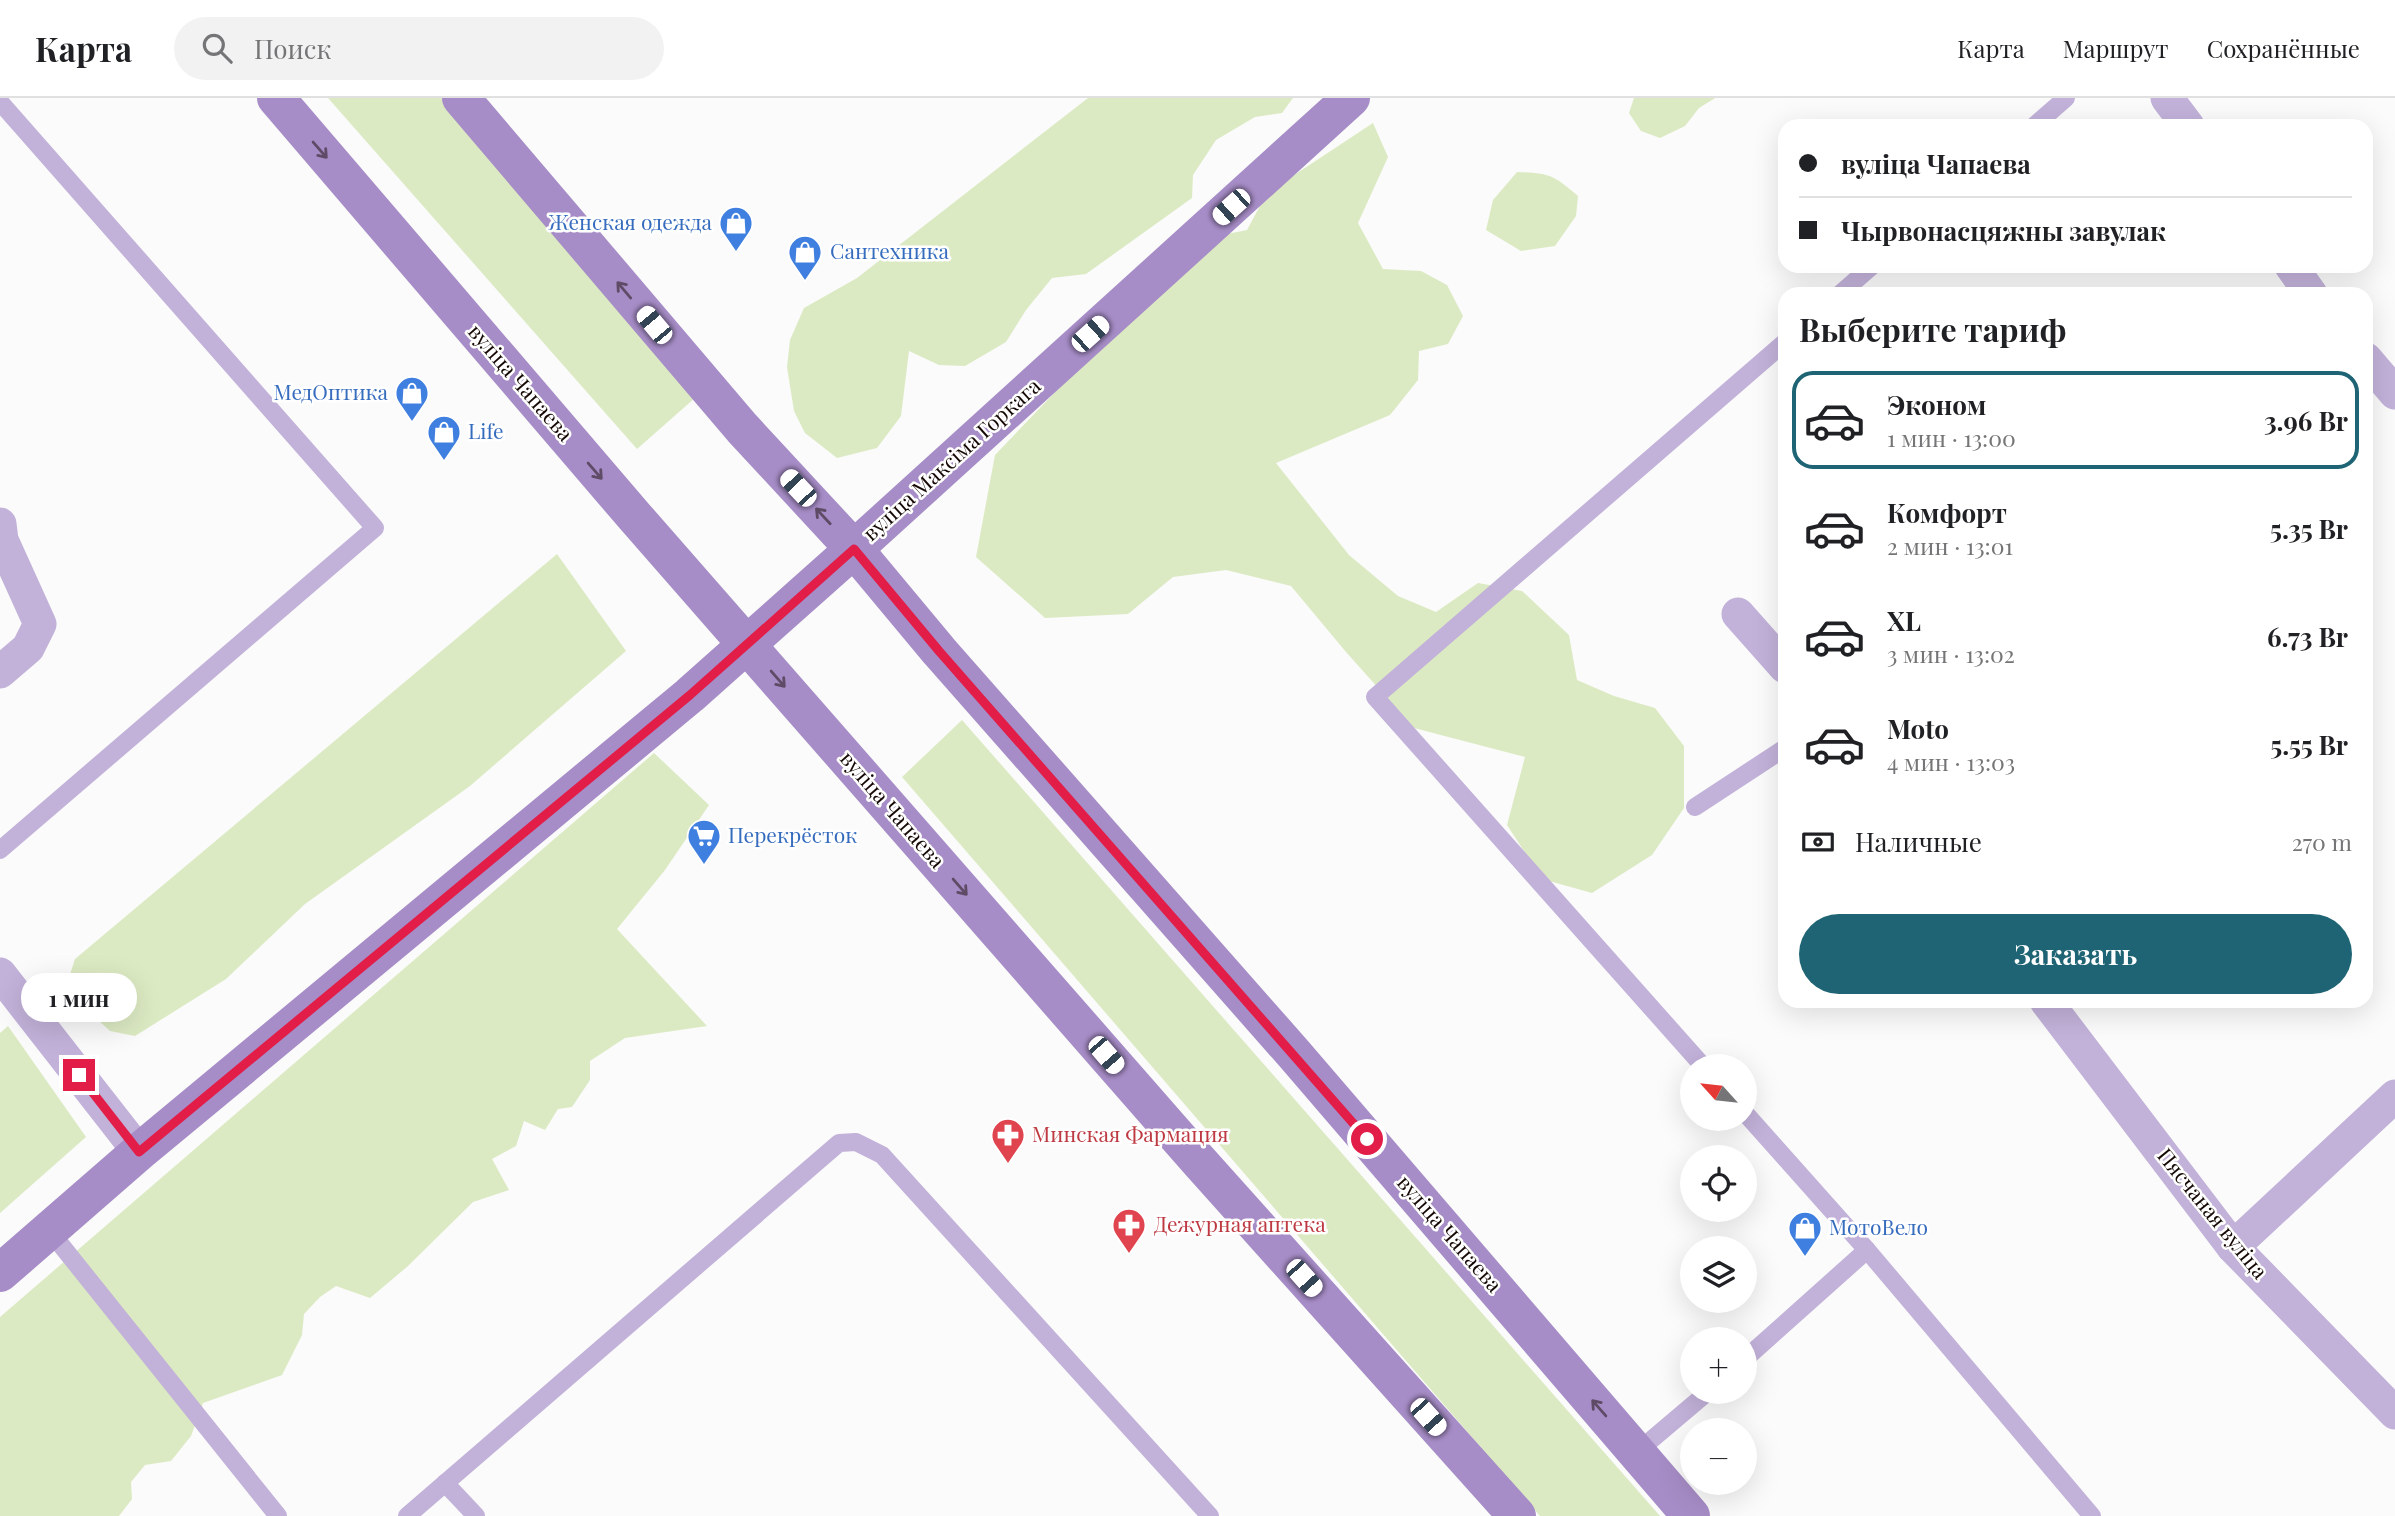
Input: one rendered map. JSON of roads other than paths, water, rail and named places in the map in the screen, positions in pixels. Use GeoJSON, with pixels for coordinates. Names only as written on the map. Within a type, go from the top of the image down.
{"type":"FeatureCollection","features":[{"type":"Feature","properties":{"kind":"main road","name":"вуліца Чапаева"},"geometry":{"type":"LineString","coordinates":[[276,98],[635,517],[1197,1158],[1517,1516]]}},
{"type":"Feature","properties":{"kind":"main road","name":"вуліца Чапаева"},"geometry":{"type":"LineString","coordinates":[[461,98],[742,428],[854,549],[948,661],[1295,1055],[1691,1516]]}},
{"type":"Feature","properties":{"kind":"main road","name":"вуліца Максіма Горкага"},"geometry":{"type":"LineString","coordinates":[[0,1273],[139,1152],[690,695],[1351,98]]}},
{"type":"Feature","properties":{"kind":"street"},"geometry":{"type":"LineString","coordinates":[[2167,98],[2183,119]]}},
{"type":"Feature","properties":{"kind":"street"},"geometry":{"type":"LineString","coordinates":[[2373,367],[2395,393]]}},
{"type":"Feature","properties":{"kind":"street"},"geometry":{"type":"LineString","coordinates":[[0,672],[28,648],[40,624],[1,534]]}},
{"type":"Feature","properties":{"kind":"street"},"geometry":{"type":"LineString","coordinates":[[1738,614],[1778,659]]}},
{"type":"Feature","properties":{"kind":"street"},"geometry":{"type":"LineString","coordinates":[[0,974],[139,1152]]}},
{"type":"Feature","properties":{"kind":"street","name":"Пясчаная вуліца"},"geometry":{"type":"LineString","coordinates":[[2051,1008],[2233,1247],[2395,1413]]}},
{"type":"Feature","properties":{"kind":"street"},"geometry":{"type":"LineString","coordinates":[[2233,1247],[2395,1096]]}},
{"type":"Feature","properties":{"kind":"lane"},"geometry":{"type":"LineString","coordinates":[[2042,119],[2066,98]]}},
{"type":"Feature","properties":{"kind":"lane"},"geometry":{"type":"LineString","coordinates":[[0,102],[375,528],[0,850]]}},
{"type":"Feature","properties":{"kind":"lane"},"geometry":{"type":"LineString","coordinates":[[1848,287],[1864,273]]}},
{"type":"Feature","properties":{"kind":"lane"},"geometry":{"type":"LineString","coordinates":[[1692,1054],[1375,697],[1778,348]]}},
{"type":"Feature","properties":{"kind":"lane"},"geometry":{"type":"LineString","coordinates":[[1695,807],[1778,753]]}},
{"type":"Feature","properties":{"kind":"lane"},"geometry":{"type":"LineString","coordinates":[[1757,1126],[1867,1250],[2092,1516]]}},
{"type":"Feature","properties":{"kind":"lane"},"geometry":{"type":"LineString","coordinates":[[407,1516],[839,1143],[856,1142],[882,1155],[1210,1516]]}},
{"type":"Feature","properties":{"kind":"lane"},"geometry":{"type":"LineString","coordinates":[[49,1230],[278,1516]]}},
{"type":"Feature","properties":{"kind":"lane"},"geometry":{"type":"LineString","coordinates":[[1757,1348],[1867,1250]]}},
{"type":"Feature","properties":{"kind":"lane"},"geometry":{"type":"LineString","coordinates":[[1637,1451],[1693,1404]]}},
{"type":"Feature","properties":{"kind":"lane"},"geometry":{"type":"LineString","coordinates":[[445,1483],[476,1516]]}},
{"type":"Feature","properties":{"kind":"place","name":"Женская одежда"},"geometry":{"type":"Point","coordinates":[736,253]}},
{"type":"Feature","properties":{"kind":"place","name":"Сантехника"},"geometry":{"type":"Point","coordinates":[805,282]}},
{"type":"Feature","properties":{"kind":"place","name":"МедОптика"},"geometry":{"type":"Point","coordinates":[412,423]}},
{"type":"Feature","properties":{"kind":"place","name":"Life"},"geometry":{"type":"Point","coordinates":[444,462]}},
{"type":"Feature","properties":{"kind":"place","name":"Перекрёсток"},"geometry":{"type":"Point","coordinates":[704,866]}},
{"type":"Feature","properties":{"kind":"place","name":"Минская Фармация"},"geometry":{"type":"Point","coordinates":[1008,1165]}},
{"type":"Feature","properties":{"kind":"place","name":"Дежурная аптека"},"geometry":{"type":"Point","coordinates":[1129,1255]}},
{"type":"Feature","properties":{"kind":"place","name":"МотоВело"},"geometry":{"type":"Point","coordinates":[1805,1258]}}]}
